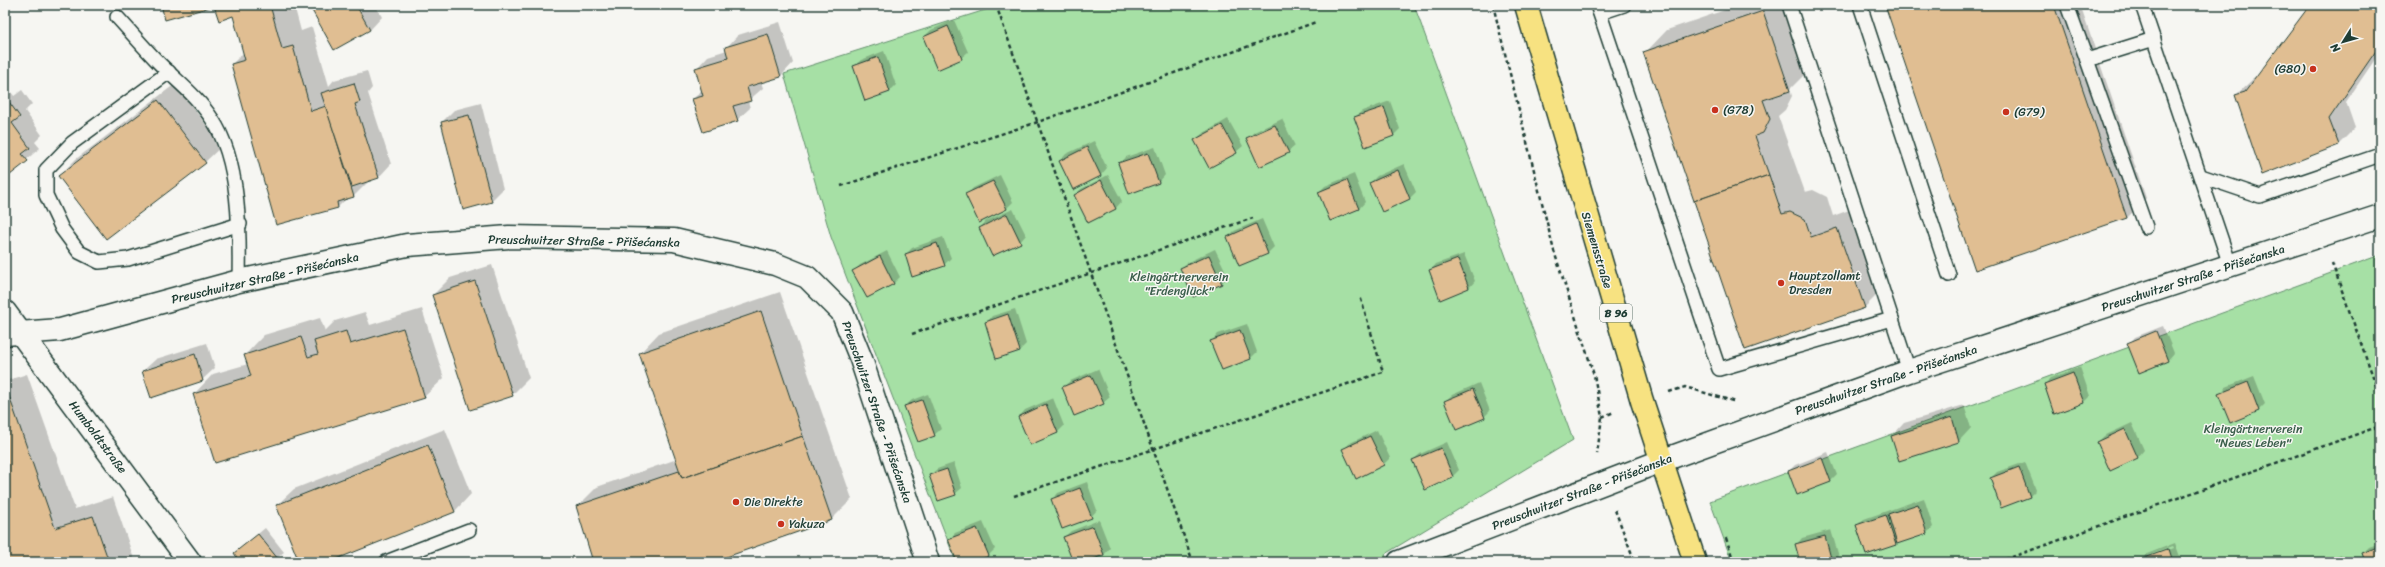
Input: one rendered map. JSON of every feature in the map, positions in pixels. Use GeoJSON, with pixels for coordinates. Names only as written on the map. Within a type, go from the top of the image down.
{"type":"FeatureCollection","features":[{"type":"Feature","properties":{"kind":"main road","name":"Siemensstraße"},"geometry":{"type":"LineString","coordinates":[[1526,5],[1661,461],[1695,562]]}},
{"type":"Feature","properties":{"kind":"street","name":"Preuschwitzer Straße - Přišečanska"},"geometry":{"type":"LineString","coordinates":[[1411,560],[1661,461],[1909,371],[2380,216]]}},
{"type":"Feature","properties":{"kind":"street","name":"Preuschwitzer Straße - Přišećanska"},"geometry":{"type":"LineString","coordinates":[[12,333],[60,330],[239,281],[407,245],[509,237],[674,240],[775,264],[807,277],[842,312],[861,359],[928,562]]}},
{"type":"Feature","properties":{"kind":"street","name":"Humboldtstraße"},"geometry":{"type":"LineString","coordinates":[[5,312],[12,333],[190,562]]}},
{"type":"Feature","properties":{"kind":"lane"},"geometry":{"type":"LineString","coordinates":[[1624,5],[1599,9],[1719,369],[1892,319]]}},
{"type":"Feature","properties":{"kind":"lane"},"geometry":{"type":"LineString","coordinates":[[1789,5],[1909,371]]}},
{"type":"Feature","properties":{"kind":"lane"},"geometry":{"type":"LineString","coordinates":[[1860,5],[1949,274]]}},
{"type":"Feature","properties":{"kind":"lane"},"geometry":{"type":"LineString","coordinates":[[2067,5],[2146,227]]}},
{"type":"Feature","properties":{"kind":"lane"},"geometry":{"type":"LineString","coordinates":[[2142,5],[2230,265]]}},
{"type":"Feature","properties":{"kind":"lane"},"geometry":{"type":"LineString","coordinates":[[116,17],[169,72],[190,91],[213,119],[227,151],[240,224],[239,281]]}},
{"type":"Feature","properties":{"kind":"lane"},"geometry":{"type":"LineString","coordinates":[[2087,60],[2154,39]]}},
{"type":"Feature","properties":{"kind":"lane"},"geometry":{"type":"LineString","coordinates":[[169,72],[72,143],[46,170],[46,196],[62,229],[79,252],[98,262],[128,259],[240,224]]}},
{"type":"Feature","properties":{"kind":"lane"},"geometry":{"type":"LineString","coordinates":[[2201,176],[2260,196],[2380,155]]}},
{"type":"Feature","properties":{"kind":"lane"},"geometry":{"type":"LineString","coordinates":[[386,562],[469,530]]}},
{"type":"Feature","properties":{"kind":"path"},"geometry":{"type":"LineString","coordinates":[[996,5],[1193,562]]}},
{"type":"Feature","properties":{"kind":"path"},"geometry":{"type":"LineString","coordinates":[[1493,5],[1554,251],[1594,375],[1602,416],[1597,457]]}},
{"type":"Feature","properties":{"kind":"path"},"geometry":{"type":"LineString","coordinates":[[841,186],[1038,122],[1316,22]]}},
{"type":"Feature","properties":{"kind":"path"},"geometry":{"type":"LineString","coordinates":[[912,334],[1253,218]]}},
{"type":"Feature","properties":{"kind":"path"},"geometry":{"type":"LineString","coordinates":[[2322,236],[2380,396]]}},
{"type":"Feature","properties":{"kind":"path"},"geometry":{"type":"LineString","coordinates":[[1014,496],[1383,372],[1360,296]]}},
{"type":"Feature","properties":{"kind":"path"},"geometry":{"type":"LineString","coordinates":[[1998,562],[2380,426]]}},
{"type":"Feature","properties":{"kind":"path"},"geometry":{"type":"LineString","coordinates":[[1623,528],[1634,562]]}},
{"type":"Feature","properties":{"kind":"path"},"geometry":{"type":"LineString","coordinates":[[1726,538],[1734,562]]}},
{"type":"Feature","properties":{"kind":"green space","name":"Kleingärtnerverein \"Erdenglück\""},"geometry":{"type":"Polygon","coordinates":[[[1001,5],[1414,5],[1573,440],[1385,554],[1388,562],[956,562],[831,237],[784,74],[1001,5]]]}},
{"type":"Feature","properties":{"kind":"green space","name":"Kleingärtnerverein \"Neues Leben\""},"geometry":{"type":"Polygon","coordinates":[[[2380,255],[2380,562],[1732,562],[1710,501],[2380,255]]]}},
{"type":"Feature","properties":{"kind":"building"},"geometry":{"type":"Polygon","coordinates":[[[161,5],[270,5],[282,49],[293,46],[311,111],[326,106],[354,197],[337,202],[338,208],[276,225],[231,64],[245,60],[233,16],[219,21],[214,6],[165,20],[161,5]]]}},
{"type":"Feature","properties":{"kind":"building"},"geometry":{"type":"Polygon","coordinates":[[[309,5],[356,5],[370,30],[334,50],[309,5]]]}},
{"type":"Feature","properties":{"kind":"building","name":"(G79)"},"geometry":{"type":"Polygon","coordinates":[[[1885,5],[2054,5],[2127,218],[1975,270],[1885,5]]]}},
{"type":"Feature","properties":{"kind":"building","name":"(G80)"},"geometry":{"type":"Polygon","coordinates":[[[2310,5],[2380,5],[2380,45],[2329,119],[2339,145],[2262,175],[2235,95],[2245,92],[2310,5]]]}},
{"type":"Feature","properties":{"kind":"building","name":"(G78)"},"geometry":{"type":"Polygon","coordinates":[[[1763,11],[1790,91],[1763,100],[1770,119],[1763,133],[1755,136],[1769,175],[1694,201],[1643,52],[1763,11]]]}},
{"type":"Feature","properties":{"kind":"building"},"geometry":{"type":"Polygon","coordinates":[[[948,26],[962,59],[937,70],[923,37],[948,26]]]}},
{"type":"Feature","properties":{"kind":"building"},"geometry":{"type":"Polygon","coordinates":[[[768,34],[781,77],[747,87],[751,101],[733,106],[738,121],[703,132],[692,99],[703,96],[695,68],[728,58],[725,47],[768,34]]]}},
{"type":"Feature","properties":{"kind":"building"},"geometry":{"type":"Polygon","coordinates":[[[878,57],[890,92],[865,101],[853,66],[878,57]]]}},
{"type":"Feature","properties":{"kind":"building"},"geometry":{"type":"Polygon","coordinates":[[[354,83],[360,102],[355,104],[379,178],[352,187],[321,93],[354,83]]]}},
{"type":"Feature","properties":{"kind":"building"},"geometry":{"type":"Polygon","coordinates":[[[158,100],[206,163],[106,239],[58,176],[158,100]]]}},
{"type":"Feature","properties":{"kind":"building"},"geometry":{"type":"Polygon","coordinates":[[[9,102],[20,117],[12,123],[30,148],[22,154],[28,161],[5,179],[5,105],[9,102]]]}},
{"type":"Feature","properties":{"kind":"building"},"geometry":{"type":"Polygon","coordinates":[[[1384,107],[1394,136],[1365,147],[1354,117],[1384,107]]]}},
{"type":"Feature","properties":{"kind":"building"},"geometry":{"type":"Polygon","coordinates":[[[469,115],[492,202],[463,210],[441,122],[469,115]]]}},
{"type":"Feature","properties":{"kind":"building"},"geometry":{"type":"Polygon","coordinates":[[[1222,125],[1237,153],[1209,168],[1194,140],[1222,125]]]}},
{"type":"Feature","properties":{"kind":"building"},"geometry":{"type":"Polygon","coordinates":[[[1275,125],[1289,153],[1259,167],[1246,138],[1275,125]]]}},
{"type":"Feature","properties":{"kind":"building"},"geometry":{"type":"Polygon","coordinates":[[[1087,147],[1101,176],[1073,190],[1059,161],[1087,147]]]}},
{"type":"Feature","properties":{"kind":"building"},"geometry":{"type":"Polygon","coordinates":[[[1148,153],[1159,183],[1129,194],[1118,163],[1148,153]]]}},
{"type":"Feature","properties":{"kind":"building"},"geometry":{"type":"Polygon","coordinates":[[[1398,170],[1410,199],[1382,212],[1369,183],[1398,170]]]}},
{"type":"Feature","properties":{"kind":"building"},"geometry":{"type":"Polygon","coordinates":[[[1769,175],[1782,214],[1790,212],[1805,219],[1811,237],[1837,228],[1865,308],[1745,350],[1694,201],[1769,175]]]}},
{"type":"Feature","properties":{"kind":"building"},"geometry":{"type":"Polygon","coordinates":[[[1101,180],[1116,209],[1088,223],[1074,195],[1101,180]]]}},
{"type":"Feature","properties":{"kind":"building"},"geometry":{"type":"Polygon","coordinates":[[[1347,180],[1359,209],[1330,221],[1318,192],[1347,180]]]}},
{"type":"Feature","properties":{"kind":"building"},"geometry":{"type":"Polygon","coordinates":[[[993,181],[1007,209],[979,223],[965,194],[993,181]]]}},
{"type":"Feature","properties":{"kind":"building"},"geometry":{"type":"Polygon","coordinates":[[[1007,214],[1021,243],[992,256],[979,228],[1007,214]]]}},
{"type":"Feature","properties":{"kind":"building"},"geometry":{"type":"Polygon","coordinates":[[[1256,224],[1268,254],[1239,266],[1227,237],[1256,224]]]}},
{"type":"Feature","properties":{"kind":"building"},"geometry":{"type":"Polygon","coordinates":[[[937,243],[945,266],[912,277],[905,254],[937,243]]]}},
{"type":"Feature","properties":{"kind":"building"},"geometry":{"type":"Polygon","coordinates":[[[1209,255],[1222,284],[1193,297],[1180,268],[1209,255]]]}},
{"type":"Feature","properties":{"kind":"building"},"geometry":{"type":"Polygon","coordinates":[[[880,256],[894,284],[867,298],[852,271],[880,256]]]}},
{"type":"Feature","properties":{"kind":"building"},"geometry":{"type":"Polygon","coordinates":[[[1458,259],[1469,288],[1440,300],[1429,270],[1458,259]]]}},
{"type":"Feature","properties":{"kind":"building"},"geometry":{"type":"Polygon","coordinates":[[[475,281],[513,396],[470,410],[432,295],[475,281]]]}},
{"type":"Feature","properties":{"kind":"building"},"geometry":{"type":"Polygon","coordinates":[[[761,311],[803,436],[682,478],[639,353],[761,311]]]}},
{"type":"Feature","properties":{"kind":"building"},"geometry":{"type":"Polygon","coordinates":[[[1008,314],[1020,351],[996,359],[985,322],[1008,314]]]}},
{"type":"Feature","properties":{"kind":"building"},"geometry":{"type":"Polygon","coordinates":[[[403,328],[425,398],[215,463],[193,394],[251,376],[244,355],[301,337],[308,357],[318,354],[314,341],[346,331],[350,344],[403,328]]]}},
{"type":"Feature","properties":{"kind":"building"},"geometry":{"type":"Polygon","coordinates":[[[1240,330],[1251,359],[1222,370],[1210,341],[1240,330]]]}},
{"type":"Feature","properties":{"kind":"building"},"geometry":{"type":"Polygon","coordinates":[[[2156,331],[2168,361],[2139,373],[2127,343],[2156,331]]]}},
{"type":"Feature","properties":{"kind":"building"},"geometry":{"type":"Polygon","coordinates":[[[195,354],[203,381],[151,398],[142,371],[195,354]]]}},
{"type":"Feature","properties":{"kind":"building"},"geometry":{"type":"Polygon","coordinates":[[[2073,373],[2084,403],[2054,414],[2044,384],[2073,373]]]}},
{"type":"Feature","properties":{"kind":"building"},"geometry":{"type":"Polygon","coordinates":[[[1091,375],[1104,404],[1074,416],[1062,387],[1091,375]]]}},
{"type":"Feature","properties":{"kind":"building"},"geometry":{"type":"Polygon","coordinates":[[[2248,382],[2259,411],[2230,423],[2218,394],[2248,382]]]}},
{"type":"Feature","properties":{"kind":"building"},"geometry":{"type":"Polygon","coordinates":[[[1473,389],[1485,418],[1456,430],[1444,401],[1473,389]]]}},
{"type":"Feature","properties":{"kind":"building"},"geometry":{"type":"Polygon","coordinates":[[[8,393],[55,528],[93,516],[109,562],[5,562],[5,394],[8,393]]]}},
{"type":"Feature","properties":{"kind":"building"},"geometry":{"type":"Polygon","coordinates":[[[922,400],[935,436],[918,442],[904,406],[922,400]]]}},
{"type":"Feature","properties":{"kind":"building"},"geometry":{"type":"Polygon","coordinates":[[[1046,404],[1058,433],[1030,445],[1018,417],[1046,404]]]}},
{"type":"Feature","properties":{"kind":"building"},"geometry":{"type":"Polygon","coordinates":[[[1952,417],[1959,442],[1899,461],[1891,436],[1952,417]]]}},
{"type":"Feature","properties":{"kind":"building"},"geometry":{"type":"Polygon","coordinates":[[[2125,429],[2138,458],[2110,471],[2097,442],[2125,429]]]}},
{"type":"Feature","properties":{"kind":"building"},"geometry":{"type":"Polygon","coordinates":[[[803,436],[832,520],[712,562],[593,562],[576,506],[679,471],[682,478],[803,436]]]}},
{"type":"Feature","properties":{"kind":"building"},"geometry":{"type":"Polygon","coordinates":[[[1370,436],[1384,465],[1356,479],[1342,449],[1370,436]]]}},
{"type":"Feature","properties":{"kind":"building"},"geometry":{"type":"Polygon","coordinates":[[[428,445],[455,512],[329,562],[299,562],[276,505],[428,445]]]}},
{"type":"Feature","properties":{"kind":"building"},"geometry":{"type":"Polygon","coordinates":[[[1441,448],[1453,477],[1425,490],[1412,460],[1441,448]]]}},
{"type":"Feature","properties":{"kind":"building"},"geometry":{"type":"Polygon","coordinates":[[[1822,458],[1831,482],[1797,495],[1788,471],[1822,458]]]}},
{"type":"Feature","properties":{"kind":"building"},"geometry":{"type":"Polygon","coordinates":[[[2019,467],[2030,497],[2001,508],[1990,478],[2019,467]]]}},
{"type":"Feature","properties":{"kind":"building"},"geometry":{"type":"Polygon","coordinates":[[[947,469],[956,495],[938,501],[929,475],[947,469]]]}},
{"type":"Feature","properties":{"kind":"building"},"geometry":{"type":"Polygon","coordinates":[[[1080,488],[1092,518],[1062,529],[1051,499],[1080,488]]]}},
{"type":"Feature","properties":{"kind":"building"},"geometry":{"type":"Polygon","coordinates":[[[1918,504],[1927,534],[1897,544],[1888,514],[1918,504]]]}},
{"type":"Feature","properties":{"kind":"building"},"geometry":{"type":"Polygon","coordinates":[[[1886,515],[1896,545],[1866,555],[1856,525],[1886,515]]]}},
{"type":"Feature","properties":{"kind":"building"},"geometry":{"type":"Polygon","coordinates":[[[1093,526],[1104,555],[1086,562],[1073,562],[1063,537],[1093,526]]]}},
{"type":"Feature","properties":{"kind":"building"},"geometry":{"type":"Polygon","coordinates":[[[977,528],[989,556],[975,562],[957,562],[948,539],[977,528]]]}},
{"type":"Feature","properties":{"kind":"building"},"geometry":{"type":"Polygon","coordinates":[[[258,534],[278,559],[274,562],[240,562],[234,553],[258,534]]]}},
{"type":"Feature","properties":{"kind":"building"},"geometry":{"type":"Polygon","coordinates":[[[1825,536],[1832,562],[1800,562],[1795,544],[1825,536]]]}},
{"type":"Feature","properties":{"kind":"building"},"geometry":{"type":"Polygon","coordinates":[[[2380,546],[2380,562],[2365,562],[2362,553],[2380,546]]]}},
{"type":"Feature","properties":{"kind":"building"},"geometry":{"type":"Polygon","coordinates":[[[2169,549],[2173,562],[2140,562],[2139,560],[2169,549]]]}},
{"type":"Feature","properties":{"kind":"place","name":"(G80)"},"geometry":{"type":"Point","coordinates":[2313,69]}},
{"type":"Feature","properties":{"kind":"place","name":"(G78)"},"geometry":{"type":"Point","coordinates":[1715,110]}},
{"type":"Feature","properties":{"kind":"place","name":"(G79)"},"geometry":{"type":"Point","coordinates":[2006,112]}},
{"type":"Feature","properties":{"kind":"place","name":"Hauptzollamt Dresden"},"geometry":{"type":"Point","coordinates":[1781,283]}},
{"type":"Feature","properties":{"kind":"place","name":"Die Direkte"},"geometry":{"type":"Point","coordinates":[736,502]}},
{"type":"Feature","properties":{"kind":"place","name":"Yakuza"},"geometry":{"type":"Point","coordinates":[781,524]}}]}
